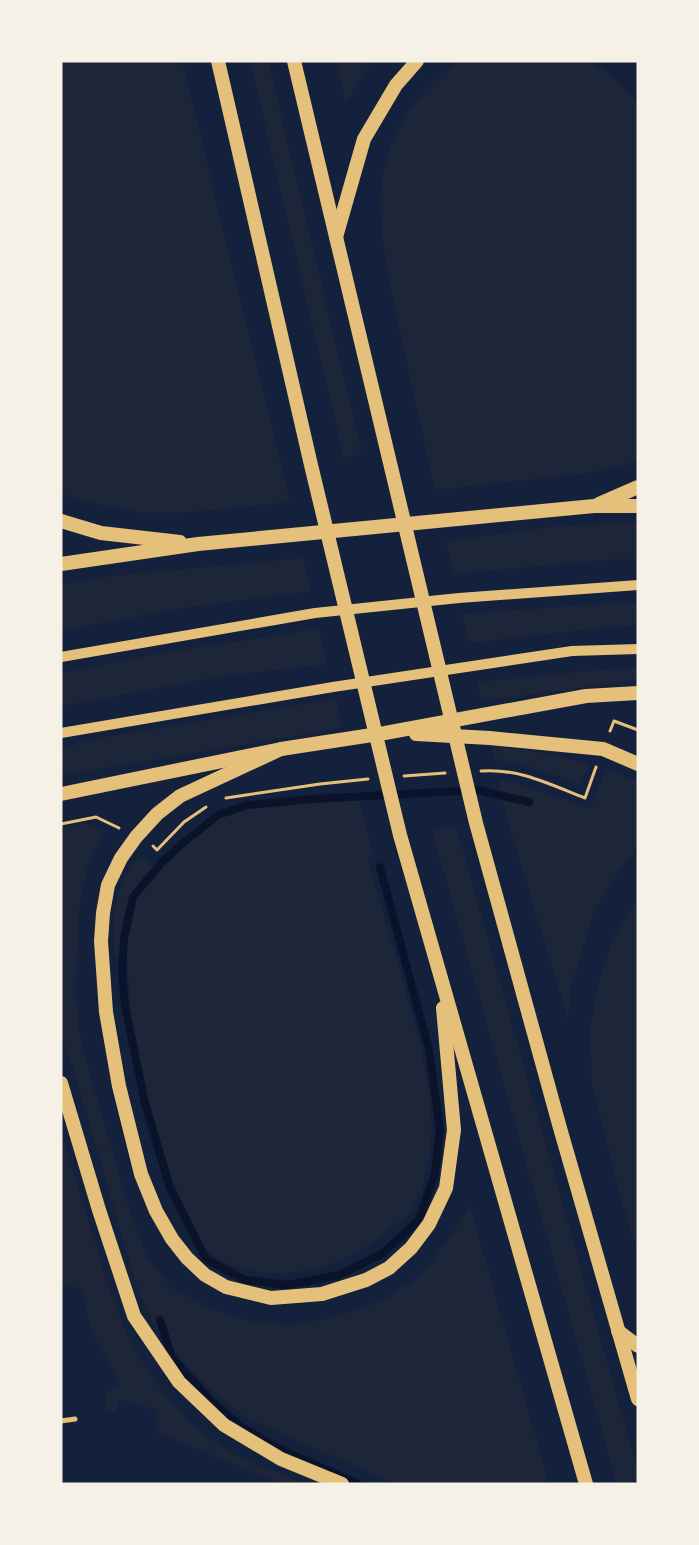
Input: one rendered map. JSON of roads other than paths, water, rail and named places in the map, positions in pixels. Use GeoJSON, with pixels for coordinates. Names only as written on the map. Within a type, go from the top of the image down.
{"type":"FeatureCollection","features":[{"type":"Feature","properties":{"kind":"highway"},"geometry":{"type":"LineString","coordinates":[[218,61],[311,465],[400,835],[586,1484]]}},
{"type":"Feature","properties":{"kind":"highway"},"geometry":{"type":"LineString","coordinates":[[294,61],[476,823],[638,1399]]}},
{"type":"Feature","properties":{"kind":"highway"},"geometry":{"type":"LineString","coordinates":[[336,237],[364,139],[396,85],[417,61]]}},
{"type":"Feature","properties":{"kind":"highway"},"geometry":{"type":"LineString","coordinates":[[594,506],[638,487]]}},
{"type":"Feature","properties":{"kind":"highway"},"geometry":{"type":"LineString","coordinates":[[61,564],[198,544],[594,506],[638,506]]}},
{"type":"Feature","properties":{"kind":"highway"},"geometry":{"type":"LineString","coordinates":[[61,521],[101,533],[198,544]]}},
{"type":"Feature","properties":{"kind":"highway"},"geometry":{"type":"LineString","coordinates":[[61,794],[281,749],[385,733],[586,696],[638,694]]}},
{"type":"Feature","properties":{"kind":"highway"},"geometry":{"type":"LineString","coordinates":[[385,733],[446,735],[603,749],[638,764]]}},
{"type":"Feature","properties":{"kind":"highway"},"geometry":{"type":"LineString","coordinates":[[281,749],[180,796],[157,814],[136,836],[122,858],[108,885],[103,912],[101,941],[106,1012],[119,1086],[141,1174],[156,1211],[172,1239],[186,1258],[205,1275],[226,1287],[271,1298],[322,1294],[366,1280],[389,1268],[411,1248],[429,1224],[446,1188],[454,1130],[440,975]]}},
{"type":"Feature","properties":{"kind":"highway"},"geometry":{"type":"LineString","coordinates":[[61,1083],[99,1210],[134,1316],[179,1382],[224,1425],[281,1459],[342,1484]]}},
{"type":"Feature","properties":{"kind":"highway"},"geometry":{"type":"LineString","coordinates":[[618,1330],[638,1346]]}},
{"type":"Feature","properties":{"kind":"main road"},"geometry":{"type":"LineString","coordinates":[[61,657],[315,612],[497,595],[638,585]]}},
{"type":"Feature","properties":{"kind":"main road"},"geometry":{"type":"LineString","coordinates":[[61,733],[333,686],[562,653],[638,649]]}},
{"type":"Feature","properties":{"kind":"street"},"geometry":{"type":"LineString","coordinates":[[61,1421],[75,1419]]}},
{"type":"Feature","properties":{"kind":"waterway"},"geometry":{"type":"LineString","coordinates":[[380,867],[429,1050],[440,1130],[435,1174],[419,1220],[382,1254],[339,1275],[288,1285],[245,1280],[206,1259],[170,1188],[145,1103],[125,1006],[122,971],[124,938],[133,897],[162,862],[183,843],[218,815],[248,805],[313,799],[478,790],[529,802]]}},
{"type":"Feature","properties":{"kind":"waterway"},"geometry":{"type":"LineString","coordinates":[[160,1320],[172,1358],[211,1401],[242,1427],[275,1447],[358,1484]]}}]}
